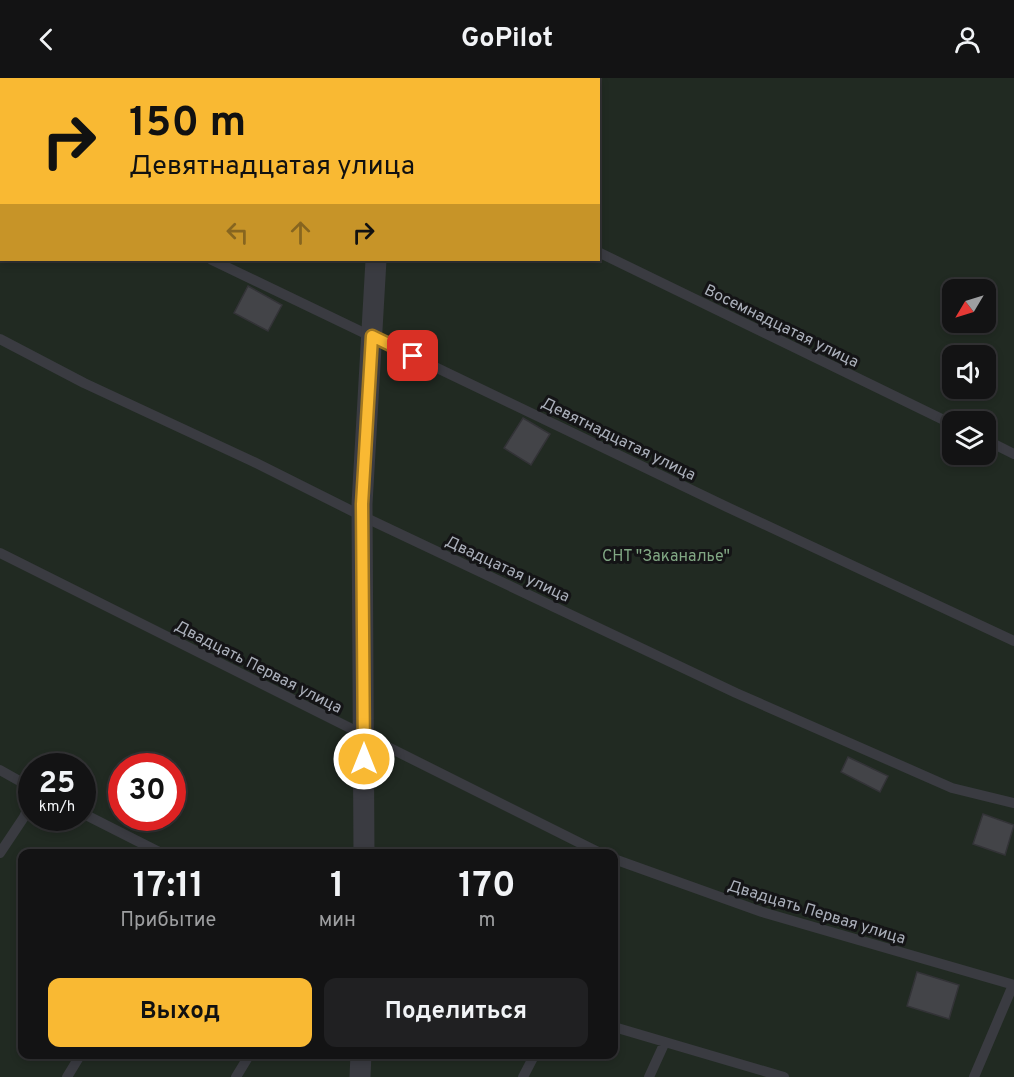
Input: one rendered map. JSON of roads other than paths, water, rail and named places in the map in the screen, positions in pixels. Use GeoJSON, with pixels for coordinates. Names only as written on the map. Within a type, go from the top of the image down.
{"type":"FeatureCollection","features":[{"type":"Feature","properties":{"kind":"street"},"geometry":{"type":"LineString","coordinates":[[364,849],[362,516],[376,261]]}},
{"type":"Feature","properties":{"kind":"street"},"geometry":{"type":"LineString","coordinates":[[360,1077],[361,1059]]}},
{"type":"Feature","properties":{"kind":"lane","name":"Восемнадцатая улица"},"geometry":{"type":"LineString","coordinates":[[600,253],[942,419]]}},
{"type":"Feature","properties":{"kind":"lane","name":"Девятнадцатая улица"},"geometry":{"type":"LineString","coordinates":[[214,261],[1014,641]]}},
{"type":"Feature","properties":{"kind":"lane","name":"Двадцатая улица"},"geometry":{"type":"LineString","coordinates":[[0,339],[84,383],[736,693],[952,788],[1013,803]]}},
{"type":"Feature","properties":{"kind":"lane"},"geometry":{"type":"LineString","coordinates":[[996,445],[1014,453]]}},
{"type":"Feature","properties":{"kind":"lane","name":"Двадцать Первая улица"},"geometry":{"type":"LineString","coordinates":[[0,553],[592,849]]}},
{"type":"Feature","properties":{"kind":"lane"},"geometry":{"type":"LineString","coordinates":[[0,770],[18,780]]}},
{"type":"Feature","properties":{"kind":"lane"},"geometry":{"type":"LineString","coordinates":[[96,820],[153,849]]}},
{"type":"Feature","properties":{"kind":"lane"},"geometry":{"type":"LineString","coordinates":[[0,853],[18,825]]}},
{"type":"Feature","properties":{"kind":"lane","name":"Двадцать Первая улица"},"geometry":{"type":"LineString","coordinates":[[618,860],[762,912],[1013,985]]}},
{"type":"Feature","properties":{"kind":"lane"},"geometry":{"type":"LineString","coordinates":[[974,1077],[1013,985]]}},
{"type":"Feature","properties":{"kind":"lane"},"geometry":{"type":"LineString","coordinates":[[618,1028],[765,1074],[784,1077]]}},
{"type":"Feature","properties":{"kind":"lane"},"geometry":{"type":"LineString","coordinates":[[649,1077],[665,1042]]}},
{"type":"Feature","properties":{"kind":"lane"},"geometry":{"type":"LineString","coordinates":[[67,1077],[78,1059]]}},
{"type":"Feature","properties":{"kind":"lane"},"geometry":{"type":"LineString","coordinates":[[236,1077],[247,1059]]}},
{"type":"Feature","properties":{"kind":"lane"},"geometry":{"type":"LineString","coordinates":[[523,1077],[532,1059]]}},
{"type":"Feature","properties":{"kind":"park label","name":"СНТ \"Заканалье\""},"geometry":{"type":"Point","coordinates":[666,555]}}]}
